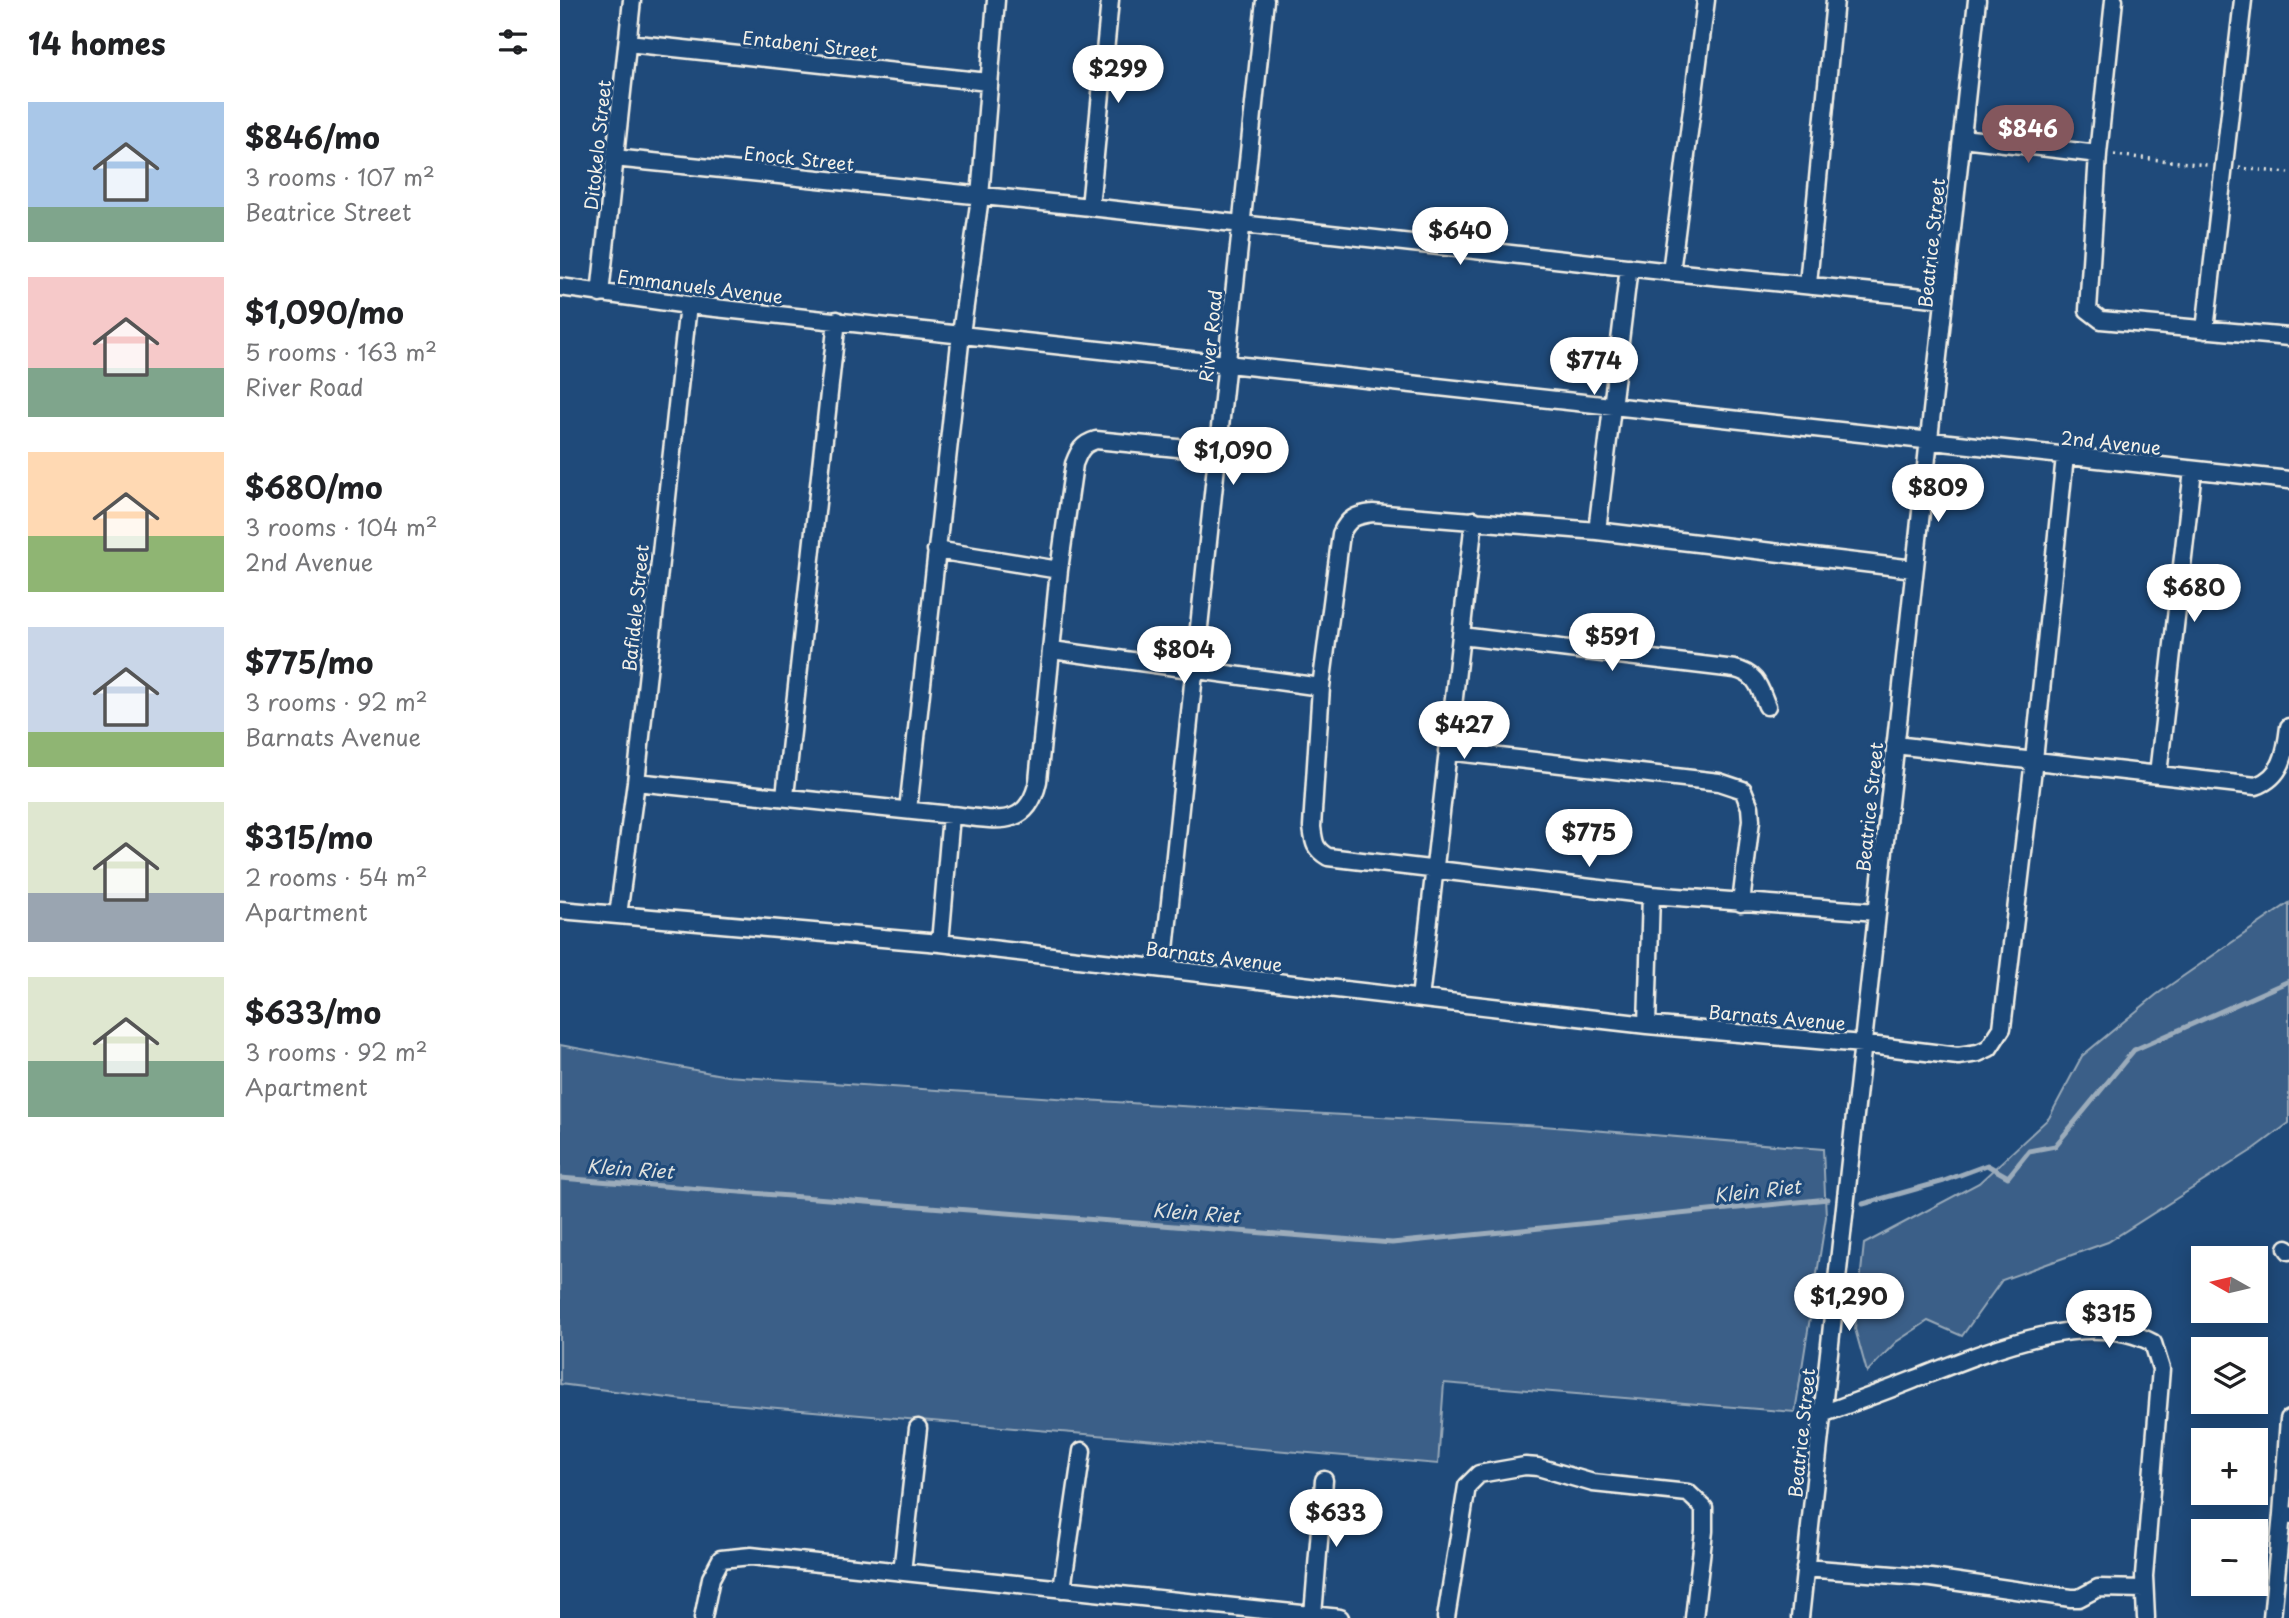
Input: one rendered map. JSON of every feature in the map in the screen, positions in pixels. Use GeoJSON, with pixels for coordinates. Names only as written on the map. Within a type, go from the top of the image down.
{"type":"FeatureCollection","features":[{"type":"Feature","properties":{"kind":"street","name":"Ditokelo Street"},"geometry":{"type":"LineString","coordinates":[[600,293],[632,0]]}},
{"type":"Feature","properties":{"kind":"street"},"geometry":{"type":"LineString","coordinates":[[908,810],[961,334],[980,197],[996,0]]}},
{"type":"Feature","properties":{"kind":"street"},"geometry":{"type":"LineString","coordinates":[[1090,206],[1110,0]]}},
{"type":"Feature","properties":{"kind":"street","name":"River Road"},"geometry":{"type":"LineString","coordinates":[[1163,969],[1265,0]]}},
{"type":"Feature","properties":{"kind":"street"},"geometry":{"type":"LineString","coordinates":[[1671,272],[1706,0]]}},
{"type":"Feature","properties":{"kind":"street"},"geometry":{"type":"LineString","coordinates":[[1808,284],[1835,0]]}},
{"type":"Feature","properties":{"kind":"street","name":"Beatrice Street"},"geometry":{"type":"LineString","coordinates":[[1800,1618],[1977,0]]}},
{"type":"Feature","properties":{"kind":"street"},"geometry":{"type":"LineString","coordinates":[[2115,0],[2098,153],[2088,310],[2101,320],[2289,337]]}},
{"type":"Feature","properties":{"kind":"street"},"geometry":{"type":"LineString","coordinates":[[2205,330],[2243,0]]}},
{"type":"Feature","properties":{"kind":"street","name":"Entabeni Street"},"geometry":{"type":"LineString","coordinates":[[628,43],[988,82]]}},
{"type":"Feature","properties":{"kind":"street"},"geometry":{"type":"LineString","coordinates":[[1962,138],[2098,153]]}},
{"type":"Feature","properties":{"kind":"street","name":"Enock Street"},"geometry":{"type":"LineString","coordinates":[[614,158],[1090,206],[1671,272],[1944,299]]}},
{"type":"Feature","properties":{"kind":"street"},"geometry":{"type":"LineString","coordinates":[[1597,531],[1629,267]]}},
{"type":"Feature","properties":{"kind":"street","name":"Emmanuels Avenue"},"geometry":{"type":"LineString","coordinates":[[560,287],[688,305],[1227,363]]}},
{"type":"Feature","properties":{"kind":"street","name":"Bafidele Street"},"geometry":{"type":"LineString","coordinates":[[618,915],[636,782],[688,305]]}},
{"type":"Feature","properties":{"kind":"street"},"geometry":{"type":"LineString","coordinates":[[785,796],[837,320]]}},
{"type":"Feature","properties":{"kind":"street","name":"2nd Avenue"},"geometry":{"type":"LineString","coordinates":[[1227,363],[2289,480]]}},
{"type":"Feature","properties":{"kind":"street"},"geometry":{"type":"LineString","coordinates":[[636,782],[951,815],[1012,818],[1030,806],[1038,781],[1059,570],[1074,464],[1083,446],[1096,440],[1218,452]]}},
{"type":"Feature","properties":{"kind":"street","name":"Barnats Avenue"},"geometry":{"type":"LineString","coordinates":[[560,910],[940,943],[1647,1025],[1862,1044],[1958,1056],[1978,1053],[1989,1048],[2002,1028],[2034,760],[2065,456]]}},
{"type":"Feature","properties":{"kind":"street"},"geometry":{"type":"LineString","coordinates":[[2158,774],[2193,470]]}},
{"type":"Feature","properties":{"kind":"street"},"geometry":{"type":"LineString","coordinates":[[1877,912],[1651,895],[1328,857],[1318,851],[1314,843],[1312,807],[1321,687],[1341,534],[1350,519],[1359,514],[1474,520],[1597,531],[1914,569]]}},
{"type":"Feature","properties":{"kind":"street"},"geometry":{"type":"LineString","coordinates":[[1420,999],[1474,520]]}},
{"type":"Feature","properties":{"kind":"street"},"geometry":{"type":"LineString","coordinates":[[936,550],[1059,570]]}},
{"type":"Feature","properties":{"kind":"street"},"geometry":{"type":"LineString","coordinates":[[1461,636],[1735,669],[1754,677],[1767,706]]}},
{"type":"Feature","properties":{"kind":"street"},"geometry":{"type":"LineString","coordinates":[[1052,650],[1321,687]]}},
{"type":"Feature","properties":{"kind":"street"},"geometry":{"type":"LineString","coordinates":[[1895,745],[2256,786],[2268,782],[2281,766],[2289,727]]}},
{"type":"Feature","properties":{"kind":"street"},"geometry":{"type":"LineString","coordinates":[[1447,751],[1718,782],[1743,790],[1750,807],[1751,820],[1741,903]]}},
{"type":"Feature","properties":{"kind":"street"},"geometry":{"type":"LineString","coordinates":[[940,943],[951,815]]}},
{"type":"Feature","properties":{"kind":"street"},"geometry":{"type":"LineString","coordinates":[[1647,1025],[1651,895]]}},
{"type":"Feature","properties":{"kind":"street"},"geometry":{"type":"LineString","coordinates":[[1822,1414],[2036,1335],[2124,1331],[2153,1343],[2161,1369],[2144,1589],[2146,1618]]}},
{"type":"Feature","properties":{"kind":"street"},"geometry":{"type":"LineString","coordinates":[[2272,1618],[2285,1515],[2289,1419]]}},
{"type":"Feature","properties":{"kind":"street"},"geometry":{"type":"LineString","coordinates":[[902,1572],[918,1428]]}},
{"type":"Feature","properties":{"kind":"street"},"geometry":{"type":"LineString","coordinates":[[1062,1589],[1082,1451]]}},
{"type":"Feature","properties":{"kind":"street"},"geometry":{"type":"LineString","coordinates":[[1446,1618],[1467,1486],[1479,1474],[1525,1466],[1538,1467],[1592,1483],[1677,1492],[1694,1497],[1704,1508],[1704,1531],[1694,1618]]}},
{"type":"Feature","properties":{"kind":"street"},"geometry":{"type":"LineString","coordinates":[[1312,1615],[1324,1480]]}},
{"type":"Feature","properties":{"kind":"street"},"geometry":{"type":"LineString","coordinates":[[703,1618],[705,1601],[716,1567],[721,1559],[732,1556],[1062,1589],[1190,1610],[1340,1618]]}},
{"type":"Feature","properties":{"kind":"street"},"geometry":{"type":"LineString","coordinates":[[1805,1568],[1931,1578],[2071,1598],[2079,1598],[2098,1588],[2144,1589]]}},
{"type":"Feature","properties":{"kind":"path"},"geometry":{"type":"LineString","coordinates":[[2098,153],[2289,173]]}},
{"type":"Feature","properties":{"kind":"shaded area"},"geometry":{"type":"Polygon","coordinates":[[[2289,903],[2289,1123],[2254,1149],[2108,1242],[2002,1280],[1962,1336],[1928,1321],[1896,1342],[1867,1372],[1855,1329],[1864,1244],[1979,1183],[2049,1118],[2082,1056],[2156,995],[2289,903]]]}},
{"type":"Feature","properties":{"kind":"shaded area"},"geometry":{"type":"Polygon","coordinates":[[[560,1045],[727,1076],[1145,1104],[1543,1126],[1823,1149],[1826,1217],[1795,1412],[1444,1383],[1438,1464],[684,1400],[560,1384],[560,1045]]]}},
{"type":"Feature","properties":{"kind":"waterway","name":"Klein Riet"},"geometry":{"type":"LineString","coordinates":[[1863,1204],[1944,1181],[1987,1165],[2008,1177],[2029,1151],[2055,1146],[2134,1050],[2289,981]]}},
{"type":"Feature","properties":{"kind":"waterway","name":"Klein Riet"},"geometry":{"type":"LineString","coordinates":[[560,1178],[1392,1243],[1828,1199]]}}]}
